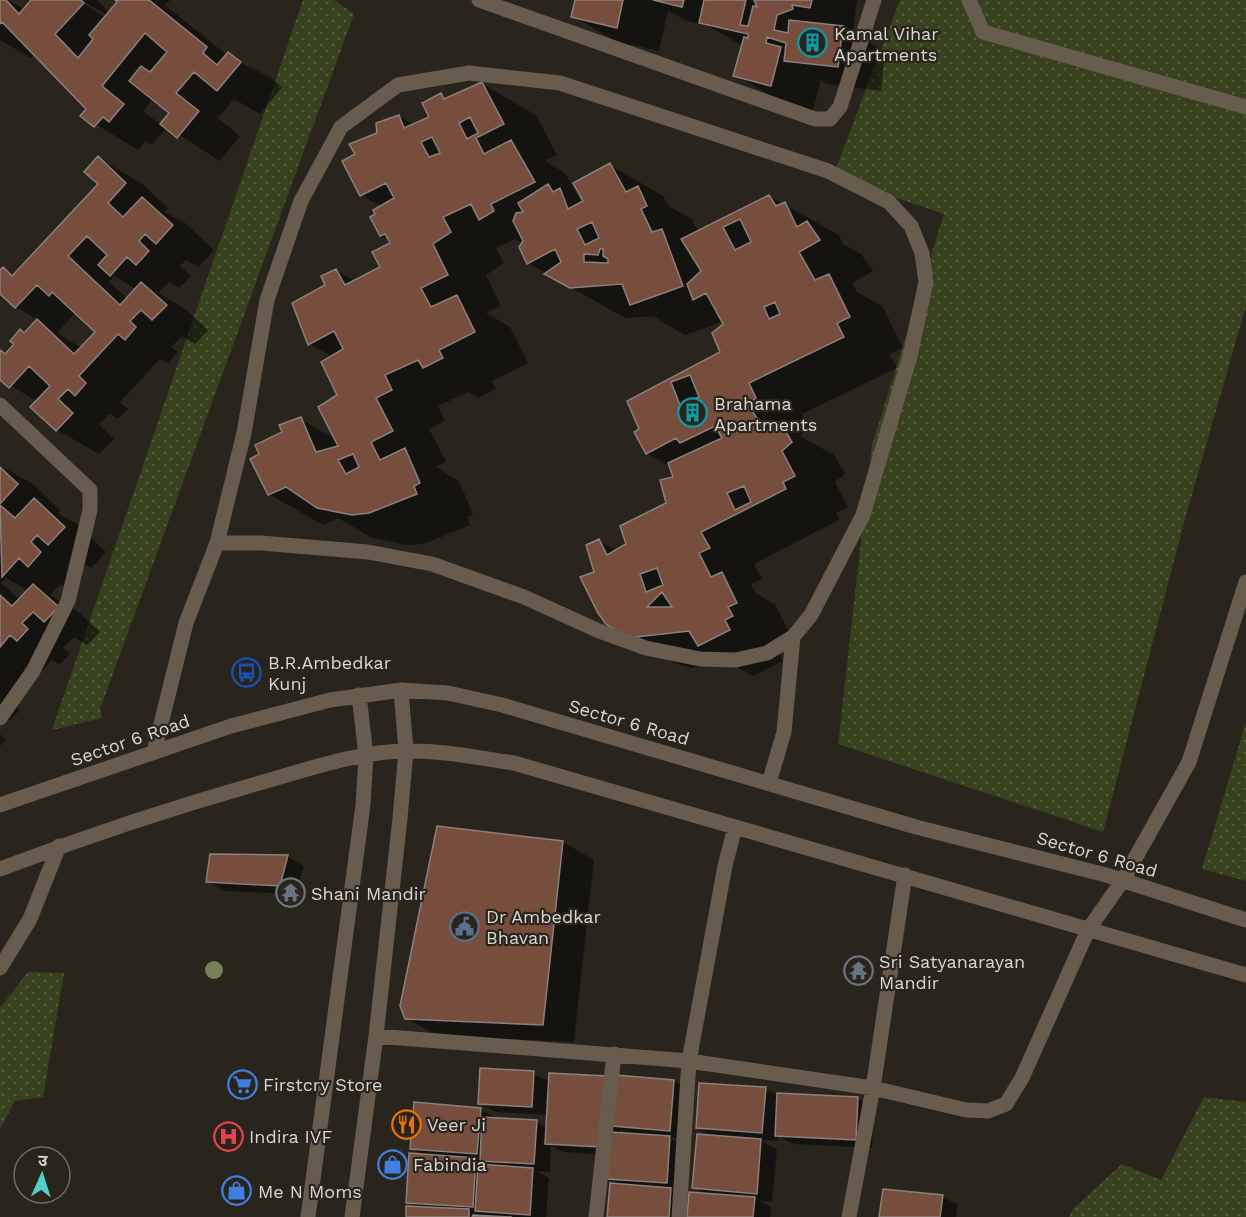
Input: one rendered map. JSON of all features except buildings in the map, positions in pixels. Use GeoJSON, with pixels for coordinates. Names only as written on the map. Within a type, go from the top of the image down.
{"type":"FeatureCollection","features":[{"type":"Feature","properties":{"kind":"street"},"geometry":{"type":"LineString","coordinates":[[479,0],[815,119],[830,119],[840,107],[874,0]]}},
{"type":"Feature","properties":{"kind":"street"},"geometry":{"type":"LineString","coordinates":[[969,0],[983,32],[1246,106]]}},
{"type":"Feature","properties":{"kind":"street"},"geometry":{"type":"LineString","coordinates":[[154,752],[186,623],[217,543],[244,434],[267,300],[301,201],[341,127],[398,85],[469,73],[560,83],[828,171],[889,202],[911,226],[922,253],[926,282],[906,367],[863,515],[811,615],[793,637],[767,653],[736,660],[700,658],[645,648],[599,631],[524,597],[432,564],[368,552],[261,543],[217,543]]}},
{"type":"Feature","properties":{"kind":"street"},"geometry":{"type":"LineString","coordinates":[[0,405],[90,490],[90,510],[68,601],[33,671],[0,718]]}},
{"type":"Feature","properties":{"kind":"street"},"geometry":{"type":"LineString","coordinates":[[376,1036],[689,1061],[873,1088],[966,1110],[988,1111],[1006,1104],[1022,1078],[1088,930],[1123,880],[1189,762],[1246,582]]}},
{"type":"Feature","properties":{"kind":"street"},"geometry":{"type":"LineString","coordinates":[[769,783],[784,732],[793,637]]}},
{"type":"Feature","properties":{"kind":"street"},"geometry":{"type":"LineString","coordinates":[[352,1217],[376,1036],[406,751],[401,690]]}},
{"type":"Feature","properties":{"kind":"street","name":"Sector 6 Road"},"geometry":{"type":"LineString","coordinates":[[0,805],[289,709],[359,694],[401,690],[448,693],[502,705],[916,827],[1123,880],[1246,920]]}},
{"type":"Feature","properties":{"kind":"street"},"geometry":{"type":"LineString","coordinates":[[308,1217],[363,805],[366,756],[359,694]]}},
{"type":"Feature","properties":{"kind":"street"},"geometry":{"type":"LineString","coordinates":[[0,869],[59,846],[168,809],[316,767],[366,756],[406,751],[514,763],[1246,975]]}},
{"type":"Feature","properties":{"kind":"street"},"geometry":{"type":"LineString","coordinates":[[679,1217],[689,1061],[725,866],[735,827]]}},
{"type":"Feature","properties":{"kind":"street"},"geometry":{"type":"LineString","coordinates":[[0,968],[30,919],[59,846]]}},
{"type":"Feature","properties":{"kind":"street"},"geometry":{"type":"LineString","coordinates":[[849,1217],[873,1088],[905,875]]}},
{"type":"Feature","properties":{"kind":"street"},"geometry":{"type":"LineString","coordinates":[[596,1217],[614,1054]]}},
{"type":"Feature","properties":{"kind":"green space"},"geometry":{"type":"Polygon","coordinates":[[[303,0],[334,0],[354,14],[100,709],[102,718],[52,730],[303,0]]]}},
{"type":"Feature","properties":{"kind":"green space"},"geometry":{"type":"Polygon","coordinates":[[[900,0],[1246,0],[1246,306],[1185,519],[1103,832],[838,744],[872,445],[944,214],[833,176],[900,0]]]}},
{"type":"Feature","properties":{"kind":"green space"},"geometry":{"type":"Polygon","coordinates":[[[1246,722],[1246,881],[1202,869],[1246,722]]]}},
{"type":"Feature","properties":{"kind":"green space"},"geometry":{"type":"Polygon","coordinates":[[[28,972],[64,973],[43,1097],[15,1101],[0,1129],[0,1008],[28,972]]]}},
{"type":"Feature","properties":{"kind":"green space"},"geometry":{"type":"Polygon","coordinates":[[[1204,1097],[1246,1102],[1246,1217],[1069,1217],[1073,1209],[1122,1164],[1161,1180],[1204,1097]]]}},
{"type":"Feature","properties":{"kind":"place","name":"Kamal Vihar Apartments"},"geometry":{"type":"Point","coordinates":[813,43]}},
{"type":"Feature","properties":{"kind":"place","name":"Brahama Apartments"},"geometry":{"type":"Point","coordinates":[693,413]}},
{"type":"Feature","properties":{"kind":"place","name":"B.R.Ambedkar Kunj"},"geometry":{"type":"Point","coordinates":[247,672]}},
{"type":"Feature","properties":{"kind":"place","name":"Shani Mandir"},"geometry":{"type":"Point","coordinates":[290,893]}},
{"type":"Feature","properties":{"kind":"place","name":"Dr Ambedkar Bhavan"},"geometry":{"type":"Point","coordinates":[465,926]}},
{"type":"Feature","properties":{"kind":"place","name":"Sri Satyanarayan Mandir"},"geometry":{"type":"Point","coordinates":[858,971]}},
{"type":"Feature","properties":{"kind":"place","name":"Firstcry Store"},"geometry":{"type":"Point","coordinates":[242,1084]}},
{"type":"Feature","properties":{"kind":"place","name":"Veer Ji"},"geometry":{"type":"Point","coordinates":[406,1124]}},
{"type":"Feature","properties":{"kind":"place","name":"Indira IVF"},"geometry":{"type":"Point","coordinates":[228,1136]}},
{"type":"Feature","properties":{"kind":"place","name":"Fabindia"},"geometry":{"type":"Point","coordinates":[392,1164]}},
{"type":"Feature","properties":{"kind":"place","name":"Me N Moms"},"geometry":{"type":"Point","coordinates":[237,1191]}}]}
